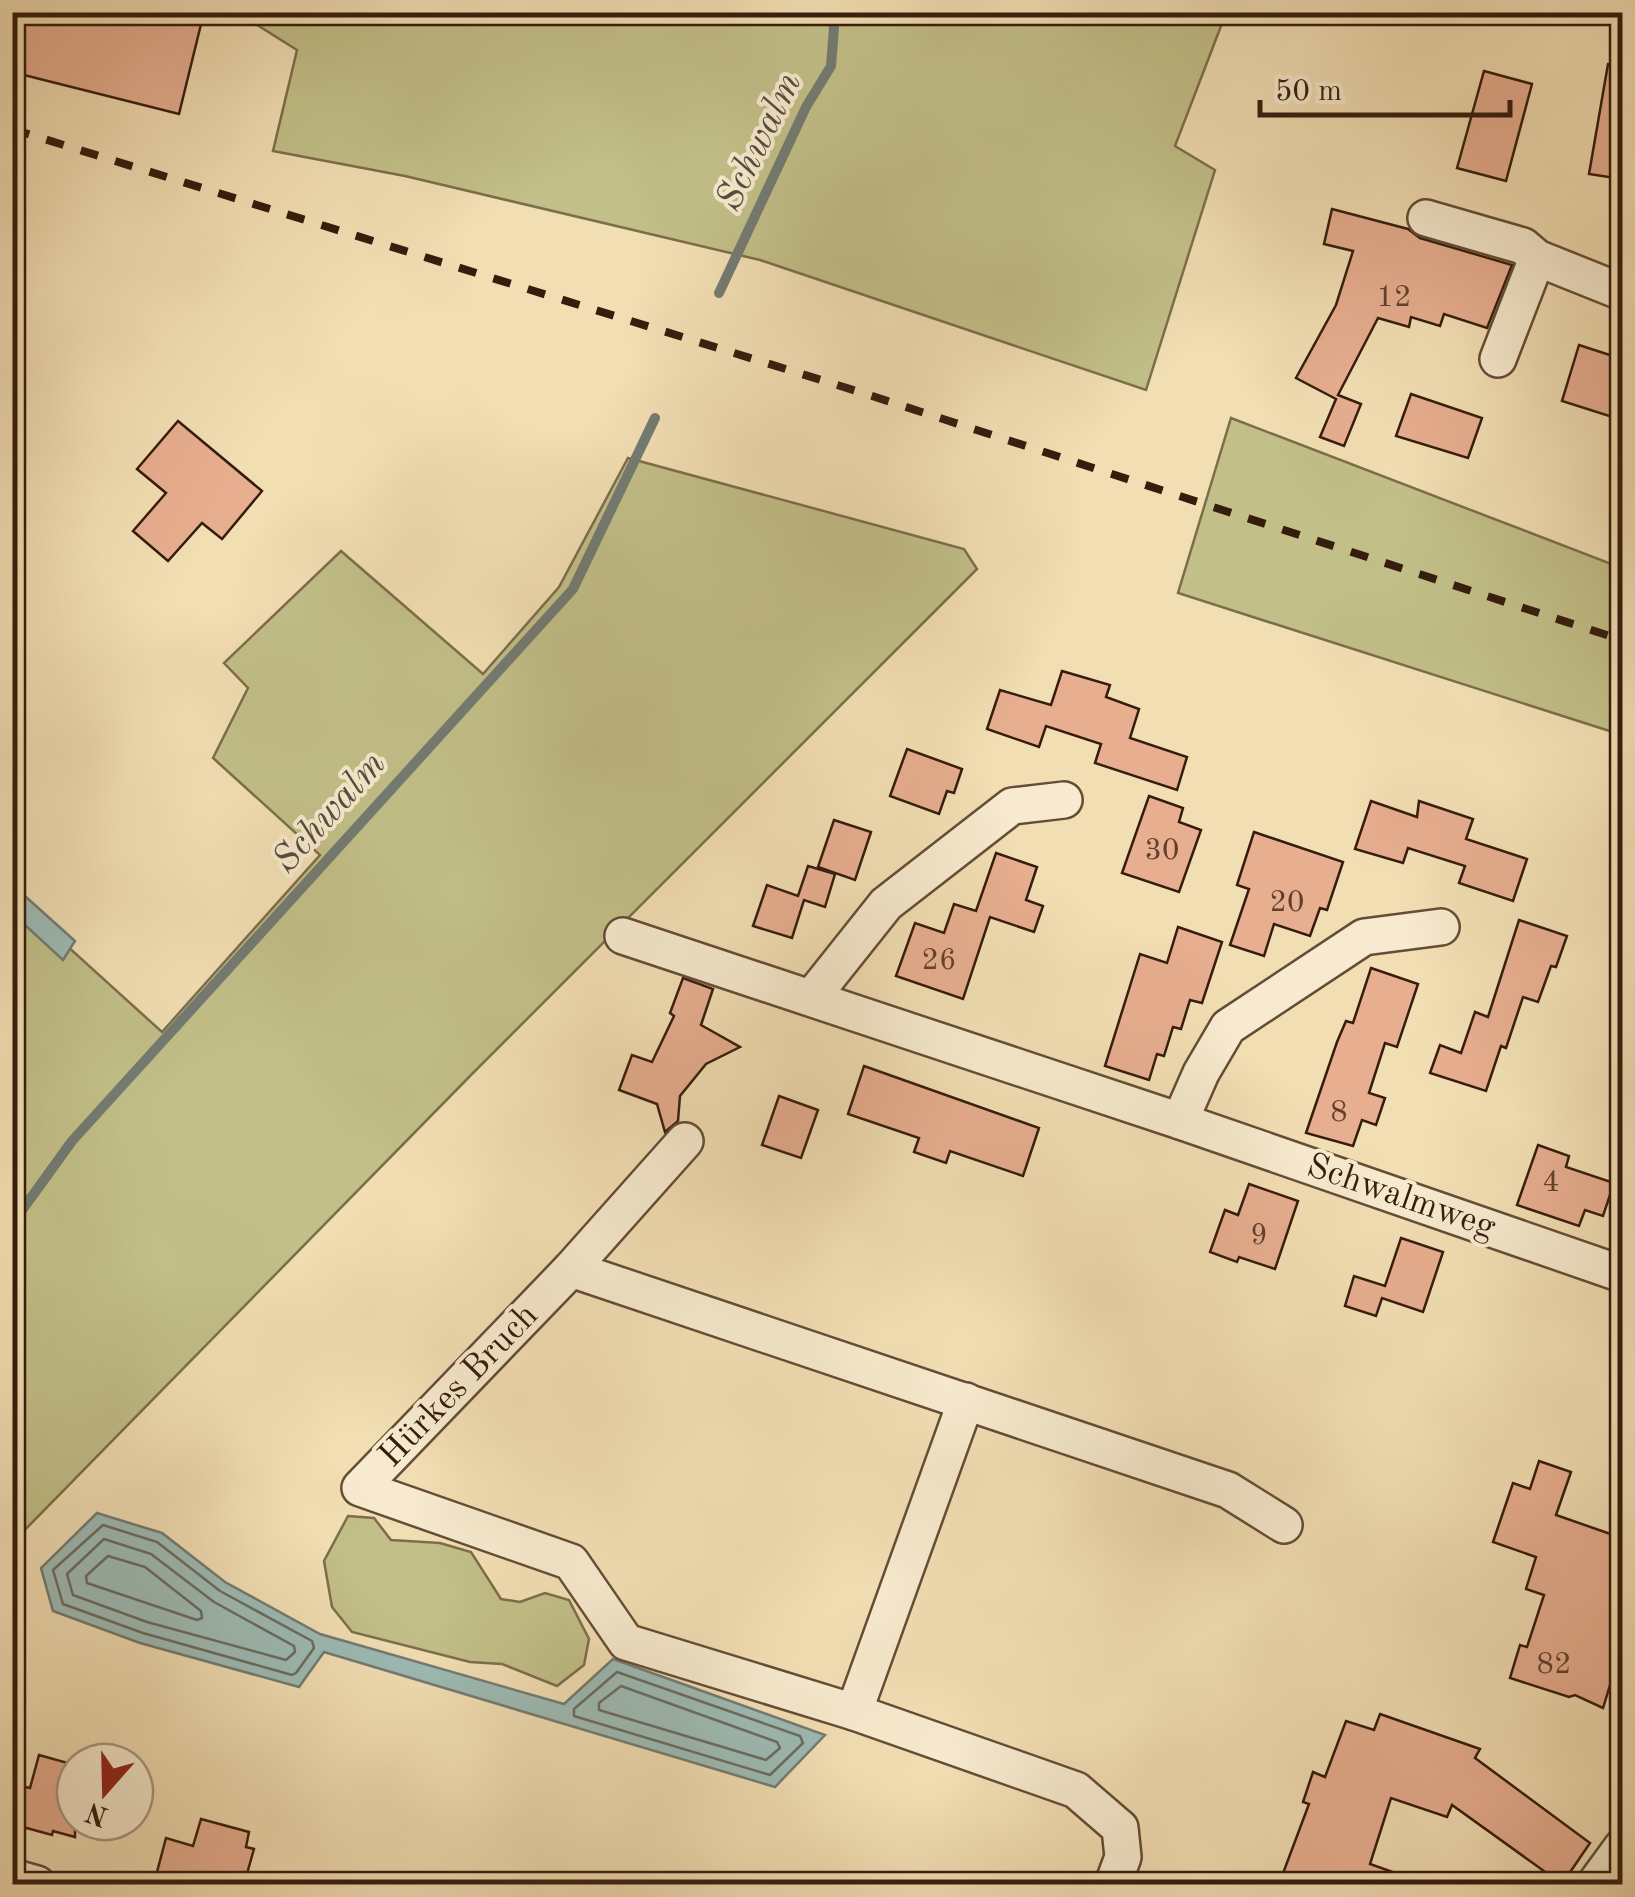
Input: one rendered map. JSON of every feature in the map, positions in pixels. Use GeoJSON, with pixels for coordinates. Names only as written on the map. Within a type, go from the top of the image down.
{"type":"FeatureCollection","features":[{"type":"Feature","properties":{"kind":"street"},"geometry":{"type":"LineString","coordinates":[[1426,218],[1524,246],[1537,258],[1622,292]]}},
{"type":"Feature","properties":{"kind":"street"},"geometry":{"type":"LineString","coordinates":[[1498,359],[1537,258]]}},
{"type":"Feature","properties":{"kind":"street"},"geometry":{"type":"LineString","coordinates":[[812,997],[886,904],[1012,806],[1064,800]]}},
{"type":"Feature","properties":{"kind":"street"},"geometry":{"type":"LineString","coordinates":[[1180,1121],[1201,1073],[1228,1027],[1364,937],[1441,927]]}},
{"type":"Feature","properties":{"kind":"street","name":"Schwalmweg"},"geometry":{"type":"LineString","coordinates":[[623,936],[1180,1121],[1622,1274]]}},
{"type":"Feature","properties":{"kind":"street","name":"Hürkes Bruch"},"geometry":{"type":"LineString","coordinates":[[686,1140],[571,1269],[360,1488],[572,1562],[626,1642],[854,1712],[1076,1790],[1120,1828],[1123,1857],[1113,1884]]}},
{"type":"Feature","properties":{"kind":"street"},"geometry":{"type":"LineString","coordinates":[[571,1269],[1228,1490],[1284,1526]]}},
{"type":"Feature","properties":{"kind":"street"},"geometry":{"type":"LineString","coordinates":[[854,1712],[966,1401]]}},
{"type":"Feature","properties":{"kind":"street"},"geometry":{"type":"LineString","coordinates":[[12,1877],[37,1884]]}},
{"type":"Feature","properties":{"kind":"shaded area"},"geometry":{"type":"Polygon","coordinates":[[[238,13],[1226,13],[1175,146],[1215,170],[1146,390],[760,260],[405,176],[273,151],[297,50],[238,13]]]}},
{"type":"Feature","properties":{"kind":"shaded area"},"geometry":{"type":"Polygon","coordinates":[[[1231,418],[1622,568],[1622,735],[1178,593],[1231,418]]]}},
{"type":"Feature","properties":{"kind":"shaded area"},"geometry":{"type":"Polygon","coordinates":[[[628,458],[964,549],[977,569],[471,1075],[13,1542],[12,896],[162,1032],[320,855],[213,758],[248,688],[224,663],[341,551],[483,674],[559,587],[628,458]]]}},
{"type":"Feature","properties":{"kind":"shaded area"},"geometry":{"type":"Polygon","coordinates":[[[348,1516],[374,1518],[391,1540],[440,1543],[471,1552],[501,1599],[520,1602],[545,1593],[569,1600],[589,1639],[584,1665],[557,1686],[502,1664],[470,1662],[352,1632],[332,1607],[324,1561],[348,1516]]]}},
{"type":"Feature","properties":{"kind":"water"},"geometry":{"type":"Polygon","coordinates":[[[16,888],[75,941],[63,960],[13,914],[16,888]]]}},
{"type":"Feature","properties":{"kind":"water"},"geometry":{"type":"Polygon","coordinates":[[[97,1513],[162,1533],[225,1582],[320,1634],[564,1704],[613,1659],[825,1735],[775,1787],[324,1652],[299,1687],[140,1643],[53,1611],[41,1568],[97,1513]]]}},
{"type":"Feature","properties":{"kind":"building"},"geometry":{"type":"Polygon","coordinates":[[[12,12],[204,12],[179,114],[12,72],[12,12]]]}},
{"type":"Feature","properties":{"kind":"building"},"geometry":{"type":"Polygon","coordinates":[[[1608,64],[1622,65],[1622,179],[1589,174],[1608,64]]]}},
{"type":"Feature","properties":{"kind":"building"},"geometry":{"type":"Polygon","coordinates":[[[1484,71],[1532,84],[1506,181],[1457,168],[1484,71]]]}},
{"type":"Feature","properties":{"kind":"building"},"geometry":{"type":"Polygon","coordinates":[[[1332,209],[1408,229],[1420,238],[1512,265],[1487,328],[1444,314],[1440,326],[1411,317],[1409,327],[1378,318],[1338,395],[1361,404],[1344,446],[1320,437],[1336,399],[1296,378],[1336,305],[1353,251],[1324,244],[1332,209]]]}},
{"type":"Feature","properties":{"kind":"building"},"geometry":{"type":"Polygon","coordinates":[[[1579,345],[1622,359],[1622,420],[1562,401],[1579,345]]]}},
{"type":"Feature","properties":{"kind":"building"},"geometry":{"type":"Polygon","coordinates":[[[1411,394],[1482,418],[1468,458],[1396,436],[1411,394]]]}},
{"type":"Feature","properties":{"kind":"building"},"geometry":{"type":"Polygon","coordinates":[[[178,421],[262,491],[222,539],[202,523],[168,561],[133,531],[166,493],[137,469],[178,421]]]}},
{"type":"Feature","properties":{"kind":"building"},"geometry":{"type":"Polygon","coordinates":[[[1062,671],[1110,685],[1106,697],[1139,709],[1130,738],[1187,757],[1177,790],[1095,763],[1101,744],[1046,726],[1039,747],[987,729],[1000,690],[1051,705],[1062,671]]]}},
{"type":"Feature","properties":{"kind":"building"},"geometry":{"type":"Polygon","coordinates":[[[907,749],[962,769],[954,793],[947,791],[939,814],[890,796],[907,749]]]}},
{"type":"Feature","properties":{"kind":"building"},"geometry":{"type":"Polygon","coordinates":[[[1149,796],[1183,808],[1179,822],[1201,830],[1179,892],[1122,873],[1149,796]]]}},
{"type":"Feature","properties":{"kind":"building"},"geometry":{"type":"Polygon","coordinates":[[[1371,801],[1417,817],[1419,801],[1473,819],[1466,839],[1527,859],[1513,901],[1459,883],[1465,866],[1408,848],[1403,863],[1355,849],[1371,801]]]}},
{"type":"Feature","properties":{"kind":"building"},"geometry":{"type":"Polygon","coordinates":[[[834,820],[871,832],[855,880],[818,867],[834,820]]]}},
{"type":"Feature","properties":{"kind":"building"},"geometry":{"type":"Polygon","coordinates":[[[1254,832],[1343,862],[1327,910],[1320,908],[1310,936],[1274,924],[1264,956],[1230,945],[1249,889],[1237,885],[1254,832]]]}},
{"type":"Feature","properties":{"kind":"building"},"geometry":{"type":"Polygon","coordinates":[[[996,853],[1037,867],[1026,900],[1043,906],[1034,932],[990,917],[963,999],[896,976],[915,923],[944,933],[954,904],[976,911],[996,853]]]}},
{"type":"Feature","properties":{"kind":"building"},"geometry":{"type":"Polygon","coordinates":[[[808,866],[835,874],[825,907],[804,900],[792,938],[753,926],[767,885],[798,896],[808,866]]]}},
{"type":"Feature","properties":{"kind":"building"},"geometry":{"type":"Polygon","coordinates":[[[1519,920],[1567,936],[1538,1002],[1523,997],[1486,1091],[1430,1073],[1440,1045],[1461,1053],[1475,1012],[1488,1017],[1519,920]]]}},
{"type":"Feature","properties":{"kind":"building"},"geometry":{"type":"Polygon","coordinates":[[[1178,927],[1222,942],[1202,1003],[1190,1000],[1181,1029],[1173,1027],[1164,1056],[1157,1054],[1149,1080],[1105,1066],[1140,954],[1167,963],[1178,927]]]}},
{"type":"Feature","properties":{"kind":"building"},"geometry":{"type":"Polygon","coordinates":[[[1371,968],[1418,984],[1397,1047],[1385,1043],[1369,1093],[1385,1098],[1376,1125],[1362,1120],[1353,1146],[1306,1133],[1337,1042],[1346,1021],[1353,1023],[1371,968]]]}},
{"type":"Feature","properties":{"kind":"building"},"geometry":{"type":"Polygon","coordinates":[[[683,978],[713,989],[701,1025],[740,1047],[706,1064],[680,1096],[678,1121],[665,1132],[657,1104],[619,1090],[632,1055],[652,1062],[674,1016],[670,1013],[683,978]]]}},
{"type":"Feature","properties":{"kind":"building"},"geometry":{"type":"Polygon","coordinates":[[[864,1066],[1039,1128],[1023,1176],[950,1151],[946,1163],[914,1152],[919,1138],[848,1114],[864,1066]]]}},
{"type":"Feature","properties":{"kind":"building"},"geometry":{"type":"Polygon","coordinates":[[[779,1096],[818,1110],[801,1158],[762,1145],[779,1096]]]}},
{"type":"Feature","properties":{"kind":"building"},"geometry":{"type":"Polygon","coordinates":[[[1538,1145],[1569,1156],[1566,1167],[1614,1183],[1603,1216],[1585,1210],[1579,1226],[1517,1205],[1538,1145]]]}},
{"type":"Feature","properties":{"kind":"building"},"geometry":{"type":"Polygon","coordinates":[[[1249,1184],[1298,1201],[1275,1269],[1210,1252],[1225,1210],[1238,1215],[1249,1184]]]}},
{"type":"Feature","properties":{"kind":"building"},"geometry":{"type":"Polygon","coordinates":[[[1401,1238],[1443,1252],[1423,1312],[1382,1298],[1376,1316],[1345,1306],[1354,1276],[1385,1286],[1401,1238]]]}},
{"type":"Feature","properties":{"kind":"building"},"geometry":{"type":"Polygon","coordinates":[[[1539,1461],[1571,1472],[1556,1515],[1622,1538],[1622,1646],[1603,1708],[1575,1695],[1569,1697],[1510,1678],[1520,1645],[1527,1647],[1544,1595],[1526,1589],[1536,1557],[1493,1542],[1513,1483],[1530,1489],[1539,1461]]]}},
{"type":"Feature","properties":{"kind":"building"},"geometry":{"type":"Polygon","coordinates":[[[1380,1714],[1480,1749],[1475,1758],[1590,1843],[1562,1884],[1452,1805],[1447,1817],[1391,1798],[1370,1864],[1418,1881],[1417,1884],[1279,1884],[1309,1804],[1303,1802],[1313,1772],[1325,1777],[1346,1721],[1374,1730],[1380,1714]]]}},
{"type":"Feature","properties":{"kind":"building"},"geometry":{"type":"Polygon","coordinates":[[[39,1755],[55,1759],[52,1835],[12,1820],[12,1784],[30,1788],[39,1755]]]}},
{"type":"Feature","properties":{"kind":"building"},"geometry":{"type":"Polygon","coordinates":[[[201,1819],[249,1832],[246,1847],[254,1849],[244,1884],[183,1884],[184,1880],[157,1872],[166,1838],[193,1846],[201,1819]]]}},
{"type":"Feature","properties":{"kind":"waterway","name":"Schwalm"},"geometry":{"type":"LineString","coordinates":[[719,293],[806,107],[831,66],[832,12]]}},
{"type":"Feature","properties":{"kind":"waterway","name":"Schwalm"},"geometry":{"type":"LineString","coordinates":[[12,1224],[72,1141],[573,589],[655,418]]}},
{"type":"Feature","properties":{"kind":"railway"},"geometry":{"type":"LineString","coordinates":[[12,129],[863,393],[1622,640]]}}]}
